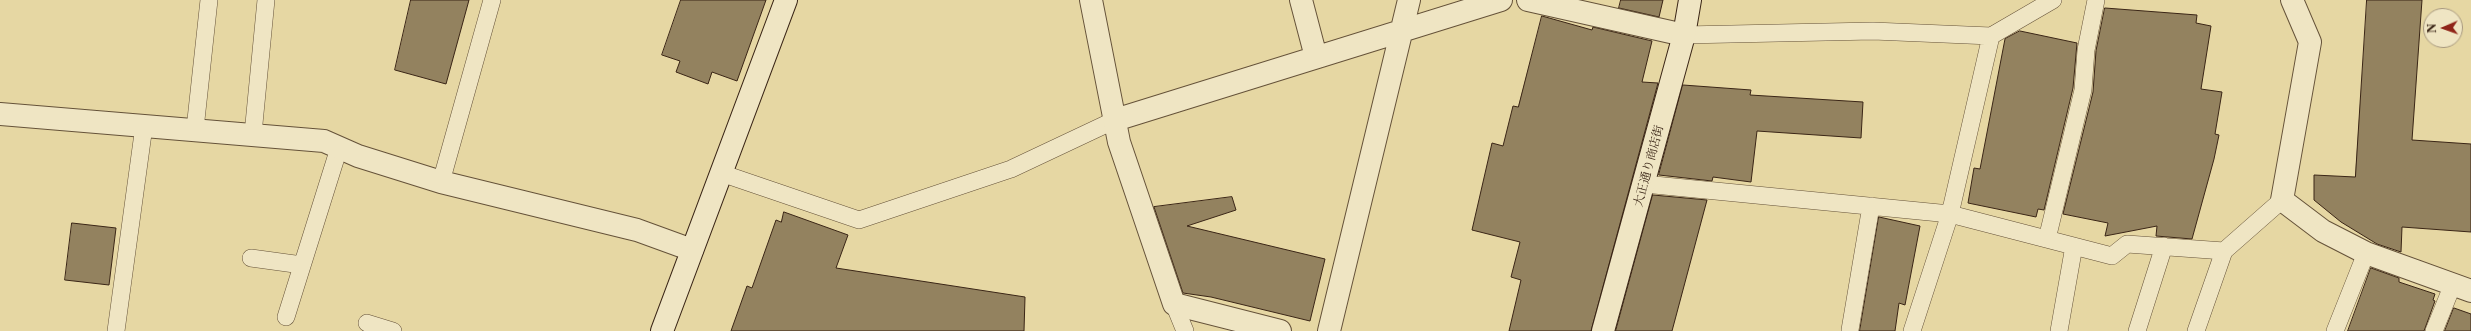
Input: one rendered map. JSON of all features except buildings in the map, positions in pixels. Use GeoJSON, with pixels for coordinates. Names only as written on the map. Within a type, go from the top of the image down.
{"type":"FeatureCollection","features":[{"type":"Feature","properties":{"kind":"street"},"geometry":{"type":"LineString","coordinates":[[662,331],[786,0]]}},
{"type":"Feature","properties":{"kind":"street"},"geometry":{"type":"LineString","coordinates":[[1091,0],[1120,142],[1174,304],[1280,331]]}},
{"type":"Feature","properties":{"kind":"street"},"geometry":{"type":"LineString","coordinates":[[1302,0],[1316,57]]}},
{"type":"Feature","properties":{"kind":"street"},"geometry":{"type":"LineString","coordinates":[[1329,331],[1409,0]]}},
{"type":"Feature","properties":{"kind":"street"},"geometry":{"type":"LineString","coordinates":[[1115,120],[1502,0]]}},
{"type":"Feature","properties":{"kind":"street"},"geometry":{"type":"LineString","coordinates":[[1528,0],[1684,35]]}},
{"type":"Feature","properties":{"kind":"street","name":"大正通り商店街"},"geometry":{"type":"LineString","coordinates":[[1603,331],[1684,35],[1690,0]]}},
{"type":"Feature","properties":{"kind":"street"},"geometry":{"type":"LineString","coordinates":[[2292,0],[2310,42],[2282,200],[2323,231],[2366,253],[2462,288]]}},
{"type":"Feature","properties":{"kind":"street"},"geometry":{"type":"LineString","coordinates":[[0,119],[195,129],[324,141],[358,156],[441,182],[637,230],[692,250]]}},
{"type":"Feature","properties":{"kind":"lane"},"geometry":{"type":"LineString","coordinates":[[195,129],[209,0]]}},
{"type":"Feature","properties":{"kind":"lane"},"geometry":{"type":"LineString","coordinates":[[253,134],[266,0]]}},
{"type":"Feature","properties":{"kind":"lane"},"geometry":{"type":"LineString","coordinates":[[441,182],[492,0]]}},
{"type":"Feature","properties":{"kind":"lane"},"geometry":{"type":"LineString","coordinates":[[1684,35],[1873,31],[1991,36],[2053,0]]}},
{"type":"Feature","properties":{"kind":"lane"},"geometry":{"type":"LineString","coordinates":[[2047,239],[2083,90],[2086,50],[2096,0]]}},
{"type":"Feature","properties":{"kind":"lane"},"geometry":{"type":"LineString","coordinates":[[1912,331],[1950,214],[1991,36]]}},
{"type":"Feature","properties":{"kind":"lane"},"geometry":{"type":"LineString","coordinates":[[721,173],[859,220],[1011,169],[1115,120]]}},
{"type":"Feature","properties":{"kind":"lane"},"geometry":{"type":"LineString","coordinates":[[116,331],[144,126]]}},
{"type":"Feature","properties":{"kind":"lane"},"geometry":{"type":"LineString","coordinates":[[286,317],[339,148]]}},
{"type":"Feature","properties":{"kind":"lane"},"geometry":{"type":"LineString","coordinates":[[1644,184],[1950,214],[2112,256],[2127,244],[2224,251]]}},
{"type":"Feature","properties":{"kind":"lane"},"geometry":{"type":"LineString","coordinates":[[2196,331],[2224,251],[2282,200]]}},
{"type":"Feature","properties":{"kind":"lane"},"geometry":{"type":"LineString","coordinates":[[1850,330],[1872,206]]}},
{"type":"Feature","properties":{"kind":"lane"},"geometry":{"type":"LineString","coordinates":[[2058,331],[2074,246]]}},
{"type":"Feature","properties":{"kind":"lane"},"geometry":{"type":"LineString","coordinates":[[2137,331],[2164,246]]}},
{"type":"Feature","properties":{"kind":"lane"},"geometry":{"type":"LineString","coordinates":[[2335,331],[2366,253]]}},
{"type":"Feature","properties":{"kind":"lane"},"geometry":{"type":"LineString","coordinates":[[251,258],[302,265]]}},
{"type":"Feature","properties":{"kind":"lane"},"geometry":{"type":"LineString","coordinates":[[2434,331],[2462,288]]}},
{"type":"Feature","properties":{"kind":"lane"},"geometry":{"type":"LineString","coordinates":[[1174,304],[1185,331]]}},
{"type":"Feature","properties":{"kind":"lane"},"geometry":{"type":"LineString","coordinates":[[367,323],[393,331]]}}]}
